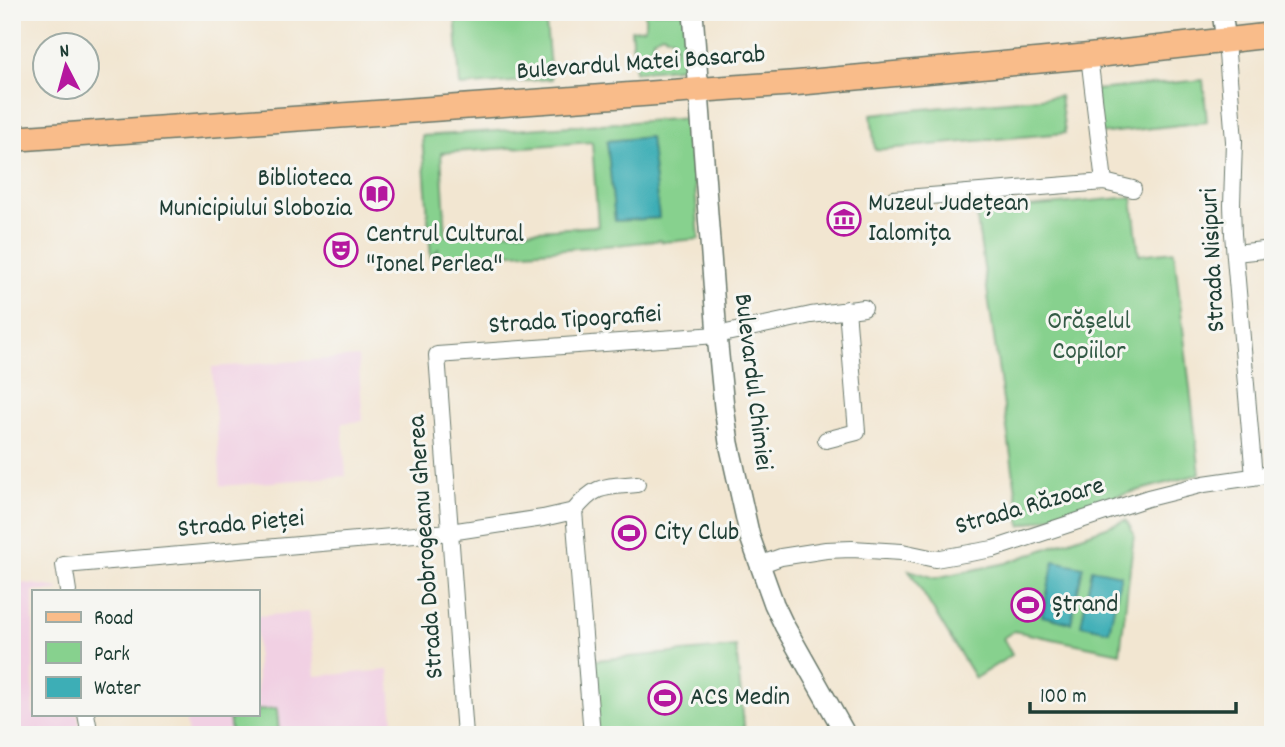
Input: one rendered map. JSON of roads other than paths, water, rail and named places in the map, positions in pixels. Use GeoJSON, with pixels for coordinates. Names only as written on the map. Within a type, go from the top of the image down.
{"type":"FeatureCollection","features":[{"type":"Feature","properties":{"kind":"main road","name":"Bulevardul Matei Basarab"},"geometry":{"type":"LineString","coordinates":[[12,139],[797,83],[1090,56],[1273,35]]}},
{"type":"Feature","properties":{"kind":"street","name":"Bulevardul Chimiei"},"geometry":{"type":"LineString","coordinates":[[693,12],[717,335],[729,443],[759,565],[784,625],[846,735]]}},
{"type":"Feature","properties":{"kind":"street"},"geometry":{"type":"LineString","coordinates":[[1222,12],[1226,40]]}},
{"type":"Feature","properties":{"kind":"street","name":"Strada Nisipuri"},"geometry":{"type":"LineString","coordinates":[[1226,40],[1234,141],[1232,205],[1235,253],[1254,477]]}},
{"type":"Feature","properties":{"kind":"street"},"geometry":{"type":"LineString","coordinates":[[1090,56],[1104,182]]}},
{"type":"Feature","properties":{"kind":"street"},"geometry":{"type":"LineString","coordinates":[[893,200],[1104,182],[1133,189]]}},
{"type":"Feature","properties":{"kind":"street"},"geometry":{"type":"LineString","coordinates":[[1235,253],[1273,249]]}},
{"type":"Feature","properties":{"kind":"street","name":"Strada Tipografiei"},"geometry":{"type":"LineString","coordinates":[[438,355],[717,335],[864,308]]}},
{"type":"Feature","properties":{"kind":"street"},"geometry":{"type":"LineString","coordinates":[[826,440],[857,432],[847,309]]}},
{"type":"Feature","properties":{"kind":"street","name":"Strada Dobrogeanu Gherea"},"geometry":{"type":"LineString","coordinates":[[438,355],[465,735]]}},
{"type":"Feature","properties":{"kind":"street","name":"Strada Răzoare"},"geometry":{"type":"LineString","coordinates":[[759,565],[781,557],[826,550],[902,552],[935,559],[993,549],[1148,498],[1204,484],[1273,474]]}},
{"type":"Feature","properties":{"kind":"street"},"geometry":{"type":"LineString","coordinates":[[450,532],[574,511],[588,495],[601,489],[637,484]]}},
{"type":"Feature","properties":{"kind":"street"},"geometry":{"type":"LineString","coordinates":[[574,511],[592,735]]}},
{"type":"Feature","properties":{"kind":"street","name":"Strada Pieței"},"geometry":{"type":"LineString","coordinates":[[68,590],[64,565],[450,532]]}},
{"type":"Feature","properties":{"kind":"street"},"geometry":{"type":"LineString","coordinates":[[86,716],[90,735]]}},
{"type":"Feature","properties":{"kind":"water"},"geometry":{"type":"Polygon","coordinates":[[[650,137],[659,218],[615,221],[607,141],[650,137]]]}},
{"type":"Feature","properties":{"kind":"water"},"geometry":{"type":"Polygon","coordinates":[[[1054,561],[1083,567],[1071,623],[1042,616],[1054,561]]]}},
{"type":"Feature","properties":{"kind":"water"},"geometry":{"type":"Polygon","coordinates":[[[1092,569],[1121,575],[1109,631],[1081,625],[1092,569]]]}},
{"type":"Feature","properties":{"kind":"place","name":"Biblioteca Municipiului Slobozia"},"geometry":{"type":"Point","coordinates":[377,194]}},
{"type":"Feature","properties":{"kind":"place","name":"Muzeul Județean Ialomița"},"geometry":{"type":"Point","coordinates":[844,219]}},
{"type":"Feature","properties":{"kind":"place","name":"Centrul Cultural \"Ionel Perlea\""},"geometry":{"type":"Point","coordinates":[341,250]}},
{"type":"Feature","properties":{"kind":"place","name":"City Club"},"geometry":{"type":"Point","coordinates":[629,533]}},
{"type":"Feature","properties":{"kind":"place","name":"Ștrand"},"geometry":{"type":"Point","coordinates":[1028,605]}},
{"type":"Feature","properties":{"kind":"place","name":"ACS Medin"},"geometry":{"type":"Point","coordinates":[665,698]}},
{"type":"Feature","properties":{"kind":"park label","name":"Orășelul Copiilor"},"geometry":{"type":"Point","coordinates":[1089,337]}}]}
